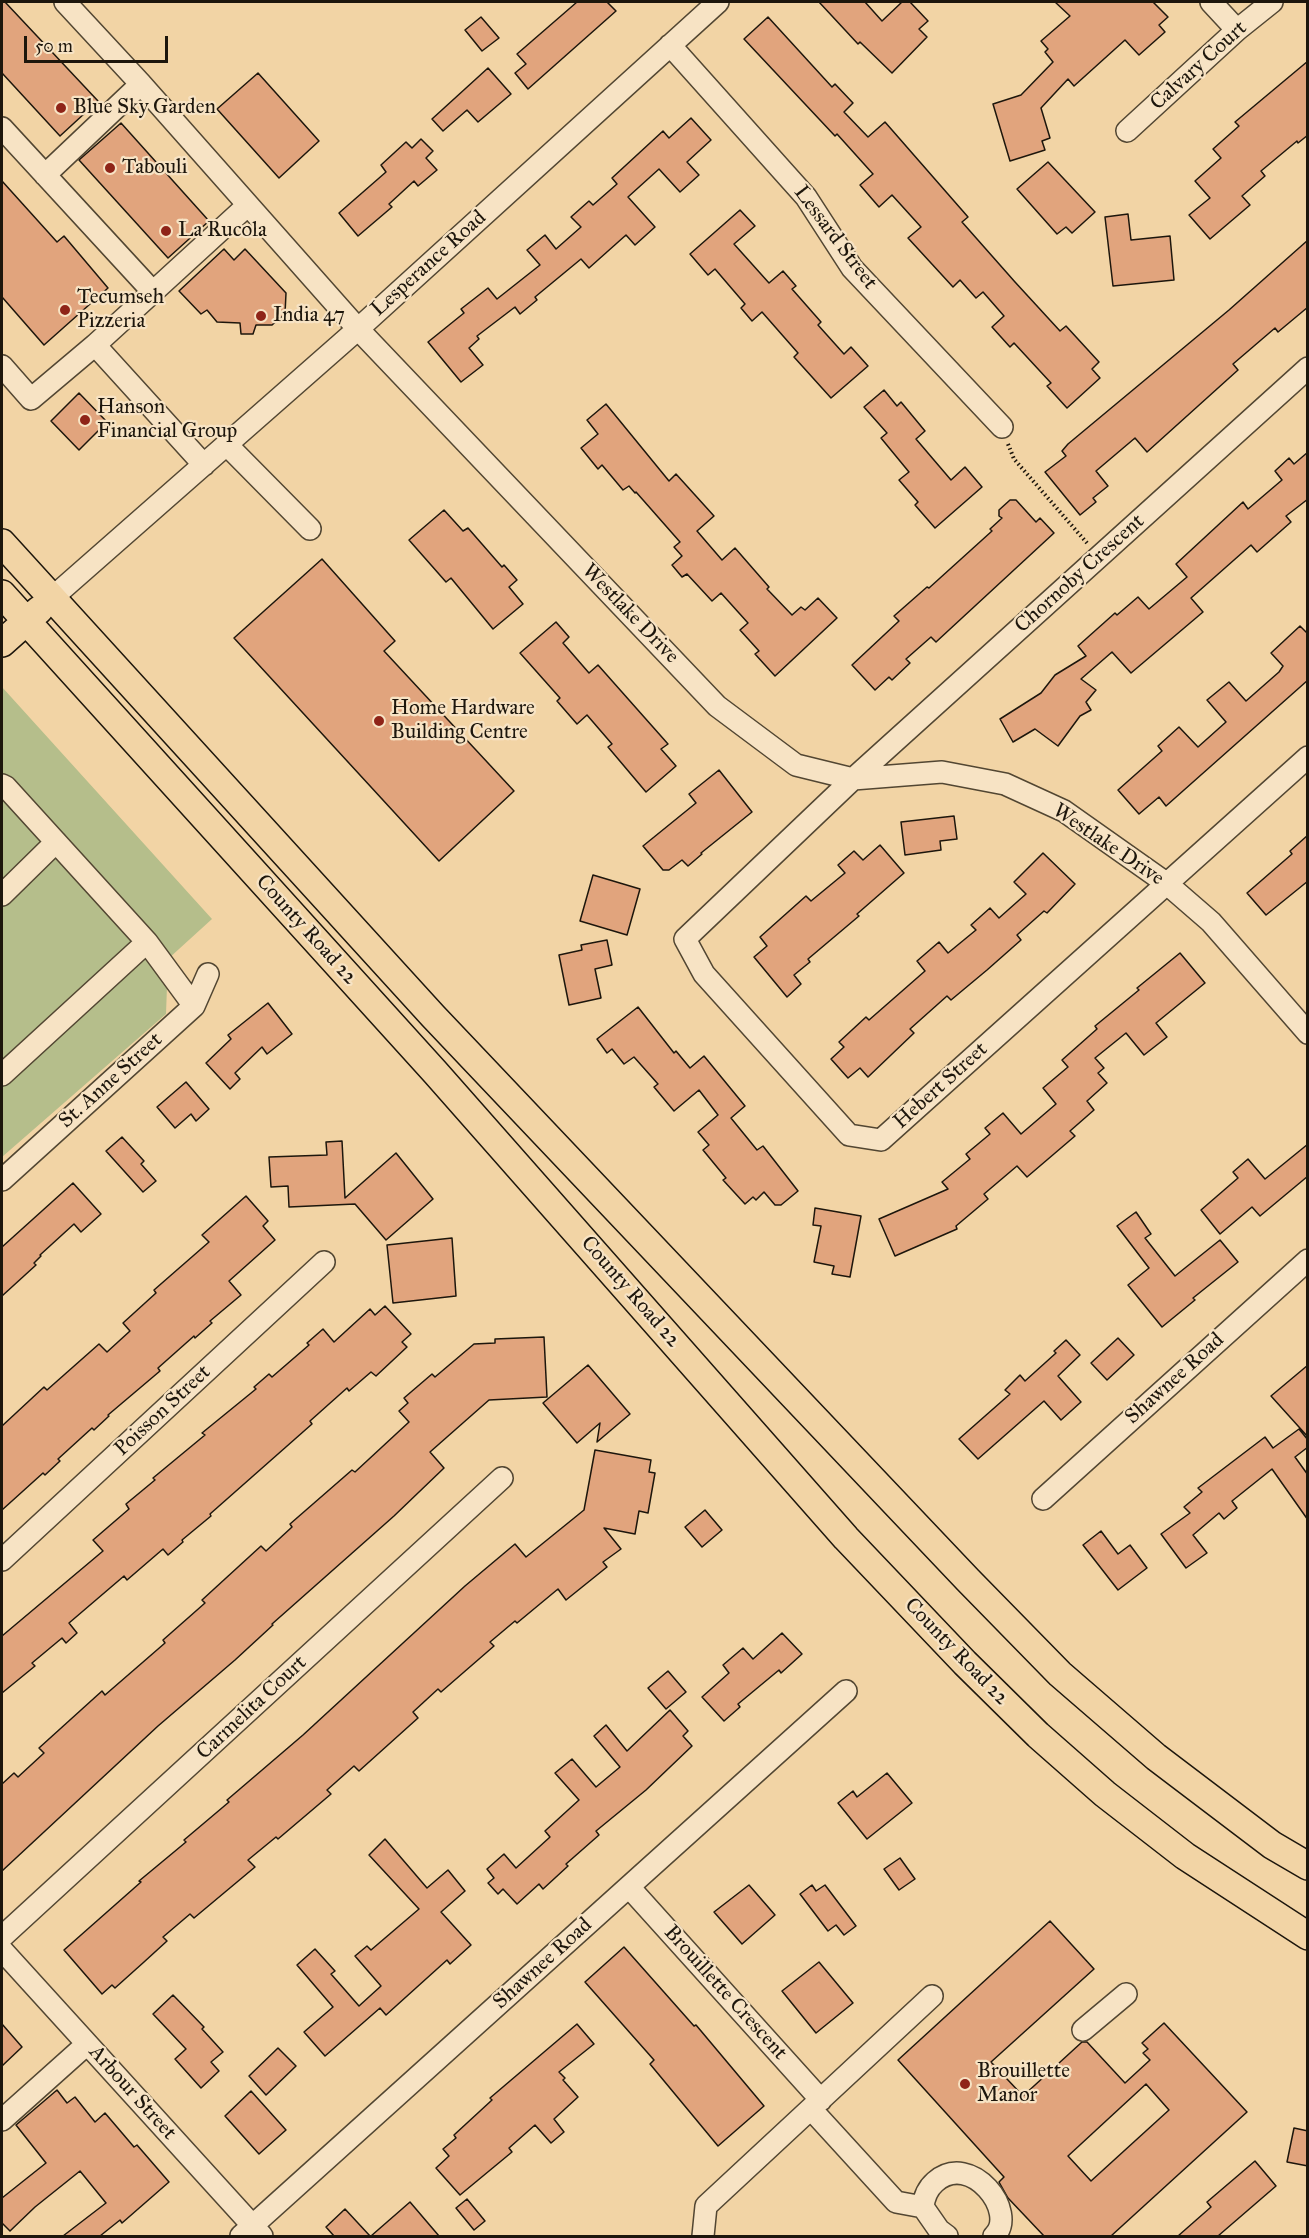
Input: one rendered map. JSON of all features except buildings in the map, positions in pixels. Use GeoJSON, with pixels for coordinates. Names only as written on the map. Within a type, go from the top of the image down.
{"type":"FeatureCollection","features":[{"type":"Feature","properties":{"kind":"main road","name":"County Road 22"},"geometry":{"type":"LineString","coordinates":[[2,543],[557,1148],[1052,1665],[1156,1757],[1272,1845],[1308,1866]]}},
{"type":"Feature","properties":{"kind":"main road","name":"County Road 22"},"geometry":{"type":"LineString","coordinates":[[2,594],[443,1081],[846,1538],[965,1663],[1038,1735],[1105,1794],[1185,1856],[1308,1936]]}},
{"type":"Feature","properties":{"kind":"main road","name":"Lesperance Road"},"geometry":{"type":"LineString","coordinates":[[2,643],[52,598]]}},
{"type":"Feature","properties":{"kind":"street","name":"Westlake Drive"},"geometry":{"type":"LineString","coordinates":[[64,2],[141,84],[358,329],[717,706],[796,765],[853,779],[942,772],[1005,784],[1064,811],[1166,883],[1211,922],[1308,1033]]}},
{"type":"Feature","properties":{"kind":"street","name":"Lesperance Road"},"geometry":{"type":"LineString","coordinates":[[52,598],[358,329],[718,2]]}},
{"type":"Feature","properties":{"kind":"street"},"geometry":{"type":"LineString","coordinates":[[1211,2],[1237,30]]}},
{"type":"Feature","properties":{"kind":"street","name":"Calvary Court"},"geometry":{"type":"LineString","coordinates":[[1127,131],[1237,30],[1272,2]]}},
{"type":"Feature","properties":{"kind":"street","name":"Lessard Street"},"geometry":{"type":"LineString","coordinates":[[670,45],[806,197],[852,268],[1002,427]]}},
{"type":"Feature","properties":{"kind":"street"},"geometry":{"type":"LineString","coordinates":[[45,175],[141,84]]}},
{"type":"Feature","properties":{"kind":"street"},"geometry":{"type":"LineString","coordinates":[[2,128],[153,292]]}},
{"type":"Feature","properties":{"kind":"street"},"geometry":{"type":"LineString","coordinates":[[2,366],[31,399],[95,345],[248,205]]}},
{"type":"Feature","properties":{"kind":"street"},"geometry":{"type":"LineString","coordinates":[[95,345],[204,465]]}},
{"type":"Feature","properties":{"kind":"street","name":"Chornoby Crescent"},"geometry":{"type":"LineString","coordinates":[[853,779],[1308,368]]}},
{"type":"Feature","properties":{"kind":"street"},"geometry":{"type":"LineString","coordinates":[[227,445],[310,529]]}},
{"type":"Feature","properties":{"kind":"street","name":"Hebert Street"},"geometry":{"type":"LineString","coordinates":[[853,779],[685,939],[704,974],[849,1135],[881,1140],[1308,757]]}},
{"type":"Feature","properties":{"kind":"street"},"geometry":{"type":"LineString","coordinates":[[2,785],[147,942],[194,1006]]}},
{"type":"Feature","properties":{"kind":"street"},"geometry":{"type":"LineString","coordinates":[[2,895],[56,842]]}},
{"type":"Feature","properties":{"kind":"street"},"geometry":{"type":"LineString","coordinates":[[2,1075],[147,942]]}},
{"type":"Feature","properties":{"kind":"street","name":"St. Anne Street"},"geometry":{"type":"LineString","coordinates":[[2,1180],[194,1006],[208,974]]}},
{"type":"Feature","properties":{"kind":"street","name":"Shawnee Road"},"geometry":{"type":"LineString","coordinates":[[1043,1499],[1308,1260]]}},
{"type":"Feature","properties":{"kind":"street","name":"Poisson Street"},"geometry":{"type":"LineString","coordinates":[[2,1560],[324,1262]]}},
{"type":"Feature","properties":{"kind":"street","name":"Carmelita Court"},"geometry":{"type":"LineString","coordinates":[[2,1937],[502,1478]]}},
{"type":"Feature","properties":{"kind":"street","name":"Shawnee Road"},"geometry":{"type":"LineString","coordinates":[[252,2233],[846,1691]]}},
{"type":"Feature","properties":{"kind":"street","name":"Brouillette Crescent"},"geometry":{"type":"LineString","coordinates":[[629,1887],[896,2202],[923,2207]]}},
{"type":"Feature","properties":{"kind":"street","name":"Arbour Street"},"geometry":{"type":"LineString","coordinates":[[2,1950],[252,2233]]}},
{"type":"Feature","properties":{"kind":"street"},"geometry":{"type":"LineString","coordinates":[[1083,2030],[1126,1994]]}},
{"type":"Feature","properties":{"kind":"street"},"geometry":{"type":"LineString","coordinates":[[703,2236],[706,2206],[932,1996]]}},
{"type":"Feature","properties":{"kind":"street"},"geometry":{"type":"LineString","coordinates":[[2,2120],[87,2044]]}},
{"type":"Feature","properties":{"kind":"street"},"geometry":{"type":"LineString","coordinates":[[947,2236],[939,2230],[923,2207],[924,2197],[931,2186],[943,2175],[957,2172],[972,2176],[987,2188],[998,2204],[1002,2217],[999,2232],[994,2236]]}},
{"type":"Feature","properties":{"kind":"path"},"geometry":{"type":"LineString","coordinates":[[1002,427],[1014,459],[1100,557]]}},
{"type":"Feature","properties":{"kind":"green space"},"geometry":{"type":"Polygon","coordinates":[[[2,687],[212,919],[168,959],[166,1014],[2,1157],[2,687]]]}},
{"type":"Feature","properties":{"kind":"place","name":"Blue Sky Garden"},"geometry":{"type":"Point","coordinates":[61,108]}},
{"type":"Feature","properties":{"kind":"place","name":"Tabouli"},"geometry":{"type":"Point","coordinates":[110,168]}},
{"type":"Feature","properties":{"kind":"place","name":"La Rucola"},"geometry":{"type":"Point","coordinates":[166,231]}},
{"type":"Feature","properties":{"kind":"place","name":"Tecumseh Pizzeria"},"geometry":{"type":"Point","coordinates":[65,310]}},
{"type":"Feature","properties":{"kind":"place","name":"India 47"},"geometry":{"type":"Point","coordinates":[261,316]}},
{"type":"Feature","properties":{"kind":"place","name":"Hanson Financial Group"},"geometry":{"type":"Point","coordinates":[85,420]}},
{"type":"Feature","properties":{"kind":"place","name":"Home Hardware Building Centre"},"geometry":{"type":"Point","coordinates":[379,721]}},
{"type":"Feature","properties":{"kind":"place","name":"Brouillette Manor"},"geometry":{"type":"Point","coordinates":[965,2084]}}]}
